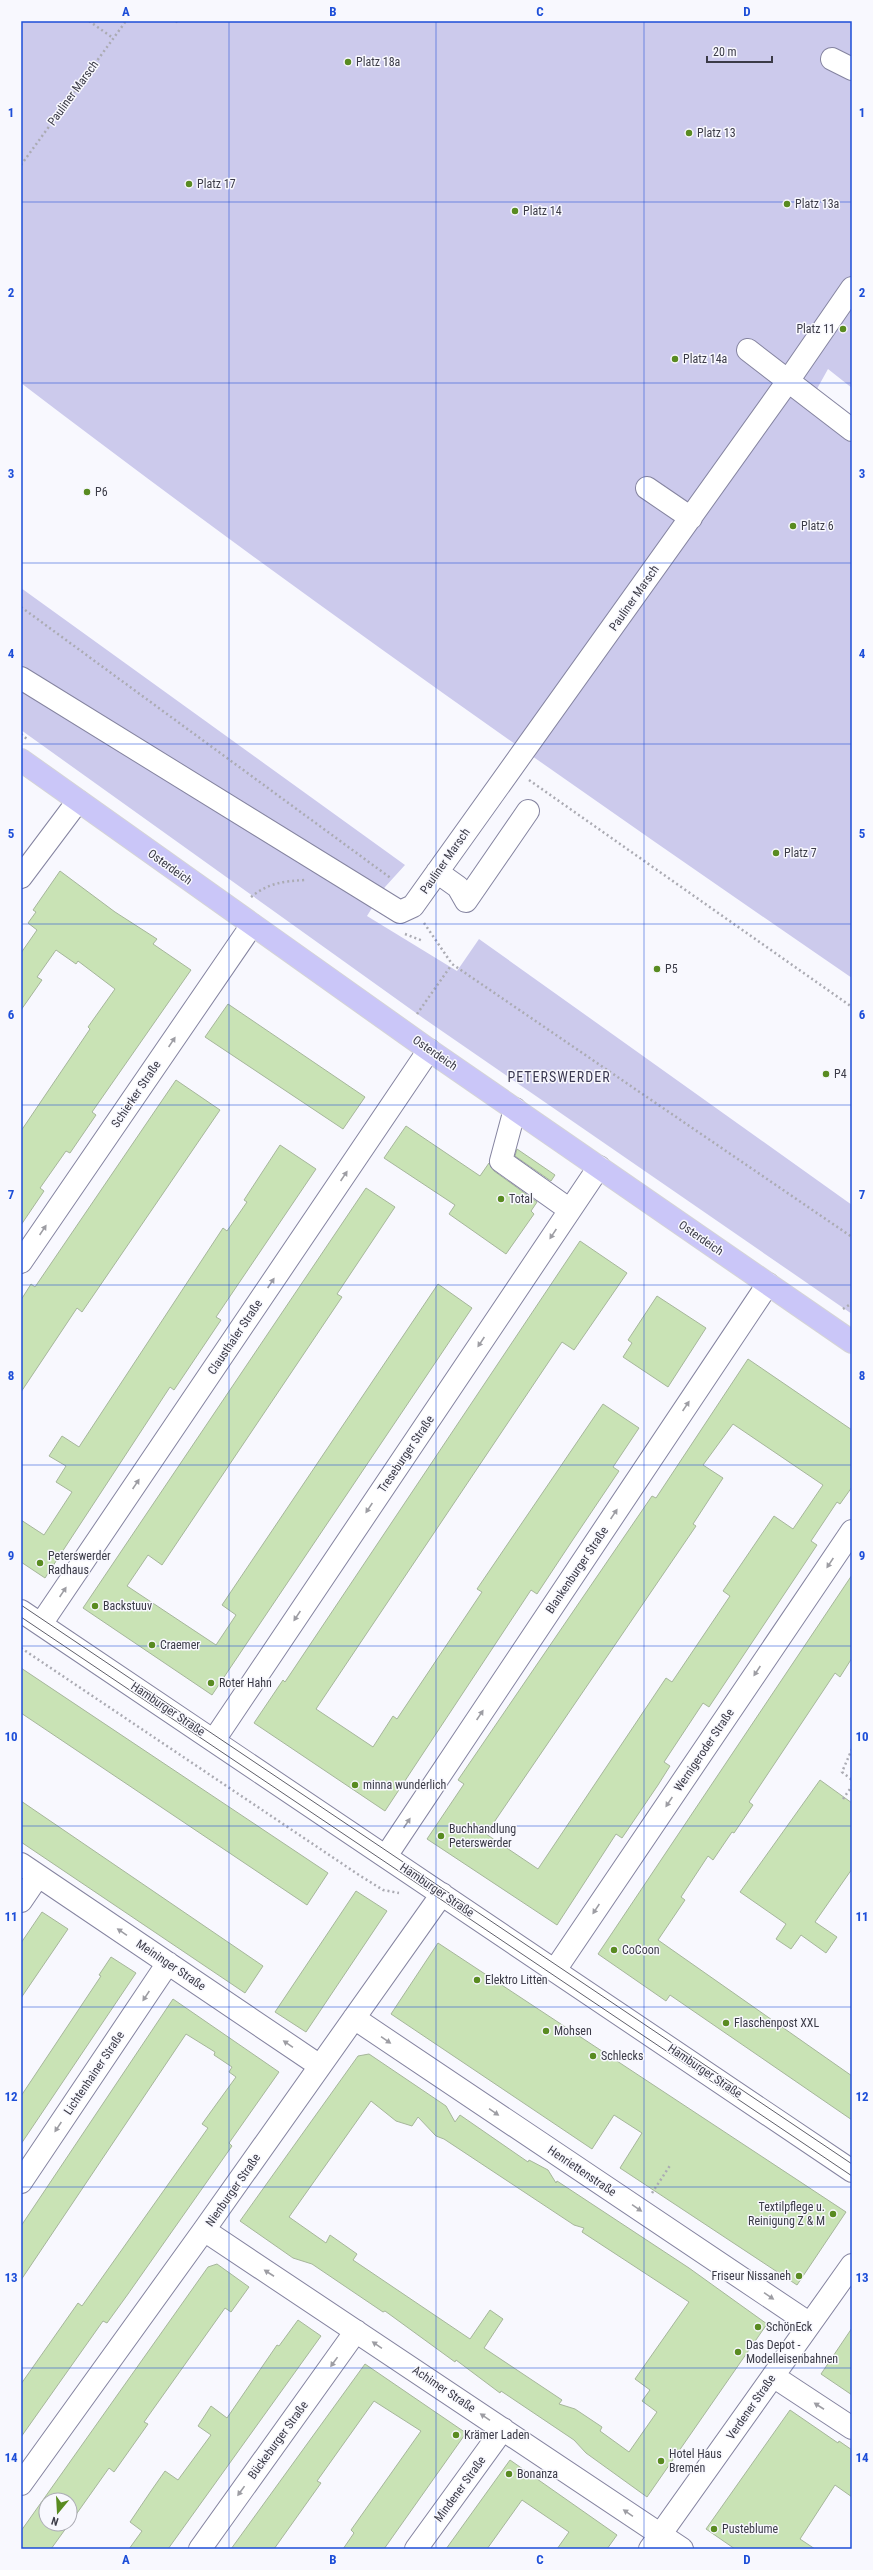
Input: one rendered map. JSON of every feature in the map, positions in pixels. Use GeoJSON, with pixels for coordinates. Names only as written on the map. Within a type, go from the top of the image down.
{"type":"FeatureCollection","features":[{"type":"Feature","properties":{"kind":"main road","name":"Osterdeich"},"geometry":{"type":"LineString","coordinates":[[21,760],[429,1050],[852,1342]]}},
{"type":"Feature","properties":{"kind":"street"},"geometry":{"type":"LineString","coordinates":[[832,59],[852,70]]}},
{"type":"Feature","properties":{"kind":"street","name":"Pauliner Marsch"},"geometry":{"type":"LineString","coordinates":[[414,906],[691,518],[852,288]]}},
{"type":"Feature","properties":{"kind":"street"},"geometry":{"type":"LineString","coordinates":[[748,350],[852,430]]}},
{"type":"Feature","properties":{"kind":"street"},"geometry":{"type":"LineString","coordinates":[[647,488],[691,518]]}},
{"type":"Feature","properties":{"kind":"street"},"geometry":{"type":"LineString","coordinates":[[21,678],[400,912],[414,906]]}},
{"type":"Feature","properties":{"kind":"street"},"geometry":{"type":"LineString","coordinates":[[21,877],[78,801]]}},
{"type":"Feature","properties":{"kind":"street"},"geometry":{"type":"LineString","coordinates":[[437,872],[458,887],[466,901],[528,811]]}},
{"type":"Feature","properties":{"kind":"street","name":"Schierker Straße"},"geometry":{"type":"LineString","coordinates":[[21,1262],[252,925]]}},
{"type":"Feature","properties":{"kind":"street","name":"Clausthaler Straße"},"geometry":{"type":"LineString","coordinates":[[41,1624],[429,1050]]}},
{"type":"Feature","properties":{"kind":"street"},"geometry":{"type":"LineString","coordinates":[[516,1109],[501,1161],[570,1210]]}},
{"type":"Feature","properties":{"kind":"street","name":"Treseburger Straße"},"geometry":{"type":"LineString","coordinates":[[214,1740],[599,1167]]}},
{"type":"Feature","properties":{"kind":"street","name":"Blankenburger Straße"},"geometry":{"type":"LineString","coordinates":[[386,1856],[768,1284]]}},
{"type":"Feature","properties":{"kind":"street","name":"Wernigeroder Straße"},"geometry":{"type":"LineString","coordinates":[[555,1970],[852,1531]]}},
{"type":"Feature","properties":{"kind":"street","name":"Hamburger Straße"},"geometry":{"type":"LineString","coordinates":[[21,1611],[852,2171]]}},
{"type":"Feature","properties":{"kind":"street"},"geometry":{"type":"LineString","coordinates":[[21,1901],[30,1870]]}},
{"type":"Feature","properties":{"kind":"street","name":"Meininger Straße"},"geometry":{"type":"LineString","coordinates":[[30,1870],[320,2066]]}},
{"type":"Feature","properties":{"kind":"street","name":"Nienburger Straße"},"geometry":{"type":"LineString","coordinates":[[23,2478],[204,2230],[442,1894]]}},
{"type":"Feature","properties":{"kind":"street","name":"Lichtenhainer Straße"},"geometry":{"type":"LineString","coordinates":[[21,2182],[168,1963]]}},
{"type":"Feature","properties":{"kind":"street","name":"Henriettenstraße"},"geometry":{"type":"LineString","coordinates":[[354,2018],[810,2324]]}},
{"type":"Feature","properties":{"kind":"street","name":"Achimer Straße"},"geometry":{"type":"LineString","coordinates":[[204,2230],[503,2429],[655,2542],[682,2549]]}},
{"type":"Feature","properties":{"kind":"street","name":"Verdener Straße"},"geometry":{"type":"LineString","coordinates":[[655,2542],[852,2265]]}},
{"type":"Feature","properties":{"kind":"street","name":"Bückeburger Straße"},"geometry":{"type":"LineString","coordinates":[[200,2549],[356,2331]]}},
{"type":"Feature","properties":{"kind":"street"},"geometry":{"type":"LineString","coordinates":[[773,2376],[852,2428]]}},
{"type":"Feature","properties":{"kind":"street","name":"Mindener Straße"},"geometry":{"type":"LineString","coordinates":[[416,2549],[503,2429]]}},
{"type":"Feature","properties":{"kind":"path"},"geometry":{"type":"LineString","coordinates":[[89,21],[113,38]]}},
{"type":"Feature","properties":{"kind":"path","name":"Pauliner Marsch"},"geometry":{"type":"LineString","coordinates":[[21,165],[126,21]]}},
{"type":"Feature","properties":{"kind":"path"},"geometry":{"type":"LineString","coordinates":[[21,606],[388,874],[414,906],[452,964],[852,1237]]}},
{"type":"Feature","properties":{"kind":"path"},"geometry":{"type":"LineString","coordinates":[[513,767],[852,1007]]}},
{"type":"Feature","properties":{"kind":"path"},"geometry":{"type":"LineString","coordinates":[[416,1017],[450,967]]}},
{"type":"Feature","properties":{"kind":"path"},"geometry":{"type":"LineString","coordinates":[[841,1310],[852,1303]]}},
{"type":"Feature","properties":{"kind":"path"},"geometry":{"type":"LineString","coordinates":[[21,1648],[382,1890],[407,1893]]}},
{"type":"Feature","properties":{"kind":"path"},"geometry":{"type":"LineString","coordinates":[[852,1749],[842,1772],[852,1780]]}},
{"type":"Feature","properties":{"kind":"path"},"geometry":{"type":"LineString","coordinates":[[843,1799],[852,1786]]}},
{"type":"Feature","properties":{"kind":"path"},"geometry":{"type":"LineString","coordinates":[[641,2210],[672,2164]]}},
{"type":"Feature","properties":{"kind":"shaded area"},"geometry":{"type":"Polygon","coordinates":[[[21,21],[852,21],[852,388],[828,369],[808,405],[852,439],[852,978],[537,760],[433,686],[226,536],[21,383],[21,21]]]}},
{"type":"Feature","properties":{"kind":"shaded area"},"geometry":{"type":"Polygon","coordinates":[[[21,588],[405,865],[385,887],[367,916],[457,971],[479,939],[852,1205],[852,1314],[423,1018],[21,730],[21,588]]]}},
{"type":"Feature","properties":{"kind":"building"},"geometry":{"type":"Polygon","coordinates":[[[60,871],[115,912],[157,939],[153,944],[191,970],[92,1112],[96,1115],[70,1153],[66,1151],[40,1188],[44,1191],[21,1225],[21,1131],[90,1029],[88,1027],[115,989],[78,961],[76,964],[56,950],[37,977],[42,980],[21,1010],[21,953],[37,930],[28,923],[36,912],[33,910],[60,871]]]}},
{"type":"Feature","properties":{"kind":"building"},"geometry":{"type":"Polygon","coordinates":[[[228,1004],[365,1097],[343,1129],[205,1037],[228,1004]]]}},
{"type":"Feature","properties":{"kind":"building"},"geometry":{"type":"Polygon","coordinates":[[[176,1080],[220,1110],[82,1312],[77,1308],[21,1392],[21,1300],[31,1284],[35,1287],[176,1080]]]}},
{"type":"Feature","properties":{"kind":"building"},"geometry":{"type":"Polygon","coordinates":[[[406,1126],[480,1176],[489,1163],[494,1171],[537,1202],[531,1211],[534,1214],[506,1254],[449,1214],[455,1205],[384,1158],[406,1126]]]}},
{"type":"Feature","properties":{"kind":"building"},"geometry":{"type":"Polygon","coordinates":[[[280,1145],[316,1169],[216,1317],[221,1320],[174,1390],[170,1387],[45,1578],[21,1562],[21,1520],[44,1535],[72,1492],[56,1482],[66,1466],[49,1456],[62,1436],[79,1447],[223,1228],[227,1231],[247,1202],[244,1200],[280,1145]]]}},
{"type":"Feature","properties":{"kind":"building"},"geometry":{"type":"Polygon","coordinates":[[[517,1149],[555,1175],[551,1181],[515,1156],[517,1149]]]}},
{"type":"Feature","properties":{"kind":"building"},"geometry":{"type":"Polygon","coordinates":[[[366,1188],[395,1207],[337,1294],[342,1297],[162,1565],[148,1555],[127,1586],[216,1645],[236,1615],[222,1605],[438,1284],[472,1308],[212,1695],[83,1608],[366,1188]]]}},
{"type":"Feature","properties":{"kind":"building"},"geometry":{"type":"Polygon","coordinates":[[[580,1241],[627,1273],[574,1350],[562,1342],[316,1709],[373,1747],[393,1716],[397,1719],[482,1592],[477,1589],[603,1404],[639,1428],[613,1467],[619,1471],[537,1594],[531,1590],[385,1811],[254,1723],[283,1680],[285,1682],[580,1241]]]}},
{"type":"Feature","properties":{"kind":"building"},"geometry":{"type":"Polygon","coordinates":[[[657,1296],[706,1328],[668,1387],[623,1357],[632,1343],[628,1340],[657,1296]]]}},
{"type":"Feature","properties":{"kind":"building"},"geometry":{"type":"Polygon","coordinates":[[[748,1359],[852,1430],[852,1487],[840,1504],[837,1502],[811,1541],[817,1545],[709,1707],[703,1703],[664,1762],[670,1766],[658,1785],[622,1838],[616,1834],[557,1925],[427,1839],[464,1784],[458,1780],[652,1496],[656,1498],[748,1359]],[[733,1424],[703,1465],[723,1478],[693,1524],[696,1526],[486,1834],[538,1869],[666,1678],[672,1682],[730,1596],[723,1591],[774,1516],[793,1529],[823,1485],[733,1424]]]}},
{"type":"Feature","properties":{"kind":"building"},"geometry":{"type":"Polygon","coordinates":[[[852,1575],[852,1658],[840,1677],[835,1673],[749,1802],[753,1805],[734,1833],[732,1832],[713,1860],[708,1856],[681,1897],[685,1900],[658,1940],[852,2076],[852,2120],[670,1995],[666,2001],[598,1954],[852,1575]]]}},
{"type":"Feature","properties":{"kind":"building"},"geometry":{"type":"Polygon","coordinates":[[[21,1668],[328,1873],[307,1905],[21,1713],[21,1668]]]}},
{"type":"Feature","properties":{"kind":"building"},"geometry":{"type":"Polygon","coordinates":[[[820,1780],[852,1803],[852,1869],[815,1922],[837,1937],[826,1953],[801,1935],[791,1949],[776,1939],[786,1924],[740,1892],[820,1780]]]}},
{"type":"Feature","properties":{"kind":"building"},"geometry":{"type":"Polygon","coordinates":[[[21,1801],[263,1966],[245,1993],[21,1842],[21,1801]]]}},
{"type":"Feature","properties":{"kind":"building"},"geometry":{"type":"Polygon","coordinates":[[[356,1891],[387,1911],[306,2032],[275,2012],[356,1891]]]}},
{"type":"Feature","properties":{"kind":"building"},"geometry":{"type":"Polygon","coordinates":[[[42,1912],[68,1929],[21,1998],[21,1943],[42,1912]]]}},
{"type":"Feature","properties":{"kind":"building"},"geometry":{"type":"Polygon","coordinates":[[[438,1943],[846,2212],[797,2285],[620,2168],[642,2133],[614,2115],[592,2149],[391,2014],[438,1943]]]}},
{"type":"Feature","properties":{"kind":"building"},"geometry":{"type":"Polygon","coordinates":[[[111,1957],[136,1973],[21,2144],[21,2096],[101,1976],[99,1975],[111,1957]]]}},
{"type":"Feature","properties":{"kind":"building"},"geometry":{"type":"Polygon","coordinates":[[[173,1999],[279,2072],[229,2143],[232,2146],[128,2294],[107,2323],[103,2321],[21,2437],[21,2384],[78,2303],[82,2306],[208,2128],[202,2124],[236,2077],[229,2072],[232,2067],[214,2055],[215,2052],[186,2034],[21,2280],[21,2226],[173,1999]]]}},
{"type":"Feature","properties":{"kind":"building"},"geometry":{"type":"Polygon","coordinates":[[[369,2054],[446,2106],[455,2122],[460,2115],[528,2162],[529,2160],[548,2170],[556,2183],[557,2181],[689,2268],[767,2324],[647,2497],[586,2453],[574,2440],[501,2391],[500,2393],[456,2360],[455,2362],[385,2311],[383,2312],[312,2264],[293,2258],[240,2221],[358,2056],[369,2054]],[[371,2101],[289,2217],[326,2243],[330,2235],[357,2254],[353,2260],[470,2339],[490,2310],[503,2319],[484,2348],[562,2400],[559,2404],[575,2409],[602,2427],[600,2431],[629,2452],[657,2412],[642,2401],[650,2390],[635,2379],[689,2302],[582,2232],[584,2228],[574,2225],[444,2139],[436,2136],[418,2117],[412,2126],[396,2121],[371,2101]]]}},
{"type":"Feature","properties":{"kind":"building"},"geometry":{"type":"Polygon","coordinates":[[[217,2264],[249,2287],[231,2312],[225,2308],[144,2422],[148,2424],[114,2472],[109,2468],[78,2512],[78,2492],[49,2492],[208,2267],[217,2264]]]}},
{"type":"Feature","properties":{"kind":"building"},"geometry":{"type":"Polygon","coordinates":[[[298,2320],[321,2336],[168,2549],[129,2549],[142,2531],[130,2522],[165,2471],[178,2480],[211,2435],[198,2426],[211,2406],[227,2418],[277,2345],[279,2346],[298,2320]]]}},
{"type":"Feature","properties":{"kind":"building"},"geometry":{"type":"Polygon","coordinates":[[[852,2328],[852,2395],[821,2374],[852,2328]]]}},
{"type":"Feature","properties":{"kind":"building"},"geometry":{"type":"Polygon","coordinates":[[[365,2364],[466,2433],[384,2549],[343,2549],[354,2533],[351,2530],[421,2431],[374,2401],[317,2481],[321,2483],[274,2549],[231,2549],[365,2364]]]}},
{"type":"Feature","properties":{"kind":"building"},"geometry":{"type":"Polygon","coordinates":[[[790,2410],[838,2443],[839,2441],[852,2450],[852,2497],[835,2485],[800,2539],[815,2549],[735,2549],[706,2529],[790,2410]]]}},
{"type":"Feature","properties":{"kind":"building"},"geometry":{"type":"Polygon","coordinates":[[[510,2460],[617,2535],[607,2549],[557,2549],[569,2532],[522,2500],[487,2549],[446,2549],[510,2460]]]}},
{"type":"Feature","properties":{"kind":"building"},"geometry":{"type":"Polygon","coordinates":[[[38,2507],[38,2532],[63,2532],[51,2549],[21,2549],[21,2531],[38,2507]]]}},
{"type":"Feature","properties":{"kind":"tram line"},"geometry":{"type":"LineString","coordinates":[[21,1605],[852,2164]]}},
{"type":"Feature","properties":{"kind":"tram line"},"geometry":{"type":"LineString","coordinates":[[21,1617],[852,2176]]}},
{"type":"Feature","properties":{"kind":"place","name":"Platz 18a"},"geometry":{"type":"Point","coordinates":[348,62]}},
{"type":"Feature","properties":{"kind":"place","name":"Platz 13"},"geometry":{"type":"Point","coordinates":[689,133]}},
{"type":"Feature","properties":{"kind":"place","name":"Platz 17"},"geometry":{"type":"Point","coordinates":[189,184]}},
{"type":"Feature","properties":{"kind":"place","name":"Platz 13a"},"geometry":{"type":"Point","coordinates":[787,204]}},
{"type":"Feature","properties":{"kind":"place","name":"Platz 14"},"geometry":{"type":"Point","coordinates":[515,211]}},
{"type":"Feature","properties":{"kind":"place","name":"Platz 11"},"geometry":{"type":"Point","coordinates":[843,329]}},
{"type":"Feature","properties":{"kind":"place","name":"Platz 14a"},"geometry":{"type":"Point","coordinates":[675,359]}},
{"type":"Feature","properties":{"kind":"place","name":"P6"},"geometry":{"type":"Point","coordinates":[87,492]}},
{"type":"Feature","properties":{"kind":"place","name":"Platz 6"},"geometry":{"type":"Point","coordinates":[793,526]}},
{"type":"Feature","properties":{"kind":"place","name":"Platz 7"},"geometry":{"type":"Point","coordinates":[776,853]}},
{"type":"Feature","properties":{"kind":"place","name":"P5"},"geometry":{"type":"Point","coordinates":[657,969]}},
{"type":"Feature","properties":{"kind":"place","name":"P4"},"geometry":{"type":"Point","coordinates":[826,1074]}},
{"type":"Feature","properties":{"kind":"place","name":"Total"},"geometry":{"type":"Point","coordinates":[501,1199]}},
{"type":"Feature","properties":{"kind":"place","name":"Peterswerder Radhaus"},"geometry":{"type":"Point","coordinates":[40,1563]}},
{"type":"Feature","properties":{"kind":"place","name":"Backstuuv"},"geometry":{"type":"Point","coordinates":[95,1606]}},
{"type":"Feature","properties":{"kind":"place","name":"Craemer"},"geometry":{"type":"Point","coordinates":[152,1645]}},
{"type":"Feature","properties":{"kind":"place","name":"Roter Hahn"},"geometry":{"type":"Point","coordinates":[211,1683]}},
{"type":"Feature","properties":{"kind":"place","name":"minna wunderlich"},"geometry":{"type":"Point","coordinates":[355,1785]}},
{"type":"Feature","properties":{"kind":"place","name":"Buchhandlung Peterswerder"},"geometry":{"type":"Point","coordinates":[441,1836]}},
{"type":"Feature","properties":{"kind":"place","name":"CoCoon"},"geometry":{"type":"Point","coordinates":[614,1950]}},
{"type":"Feature","properties":{"kind":"place","name":"Elektro Litten"},"geometry":{"type":"Point","coordinates":[477,1980]}},
{"type":"Feature","properties":{"kind":"place","name":"Flaschenpost XXL"},"geometry":{"type":"Point","coordinates":[726,2023]}},
{"type":"Feature","properties":{"kind":"place","name":"Mohsen"},"geometry":{"type":"Point","coordinates":[546,2031]}},
{"type":"Feature","properties":{"kind":"place","name":"Schlecks"},"geometry":{"type":"Point","coordinates":[593,2056]}},
{"type":"Feature","properties":{"kind":"place","name":"Textilpflege u. Reinigung Z & M"},"geometry":{"type":"Point","coordinates":[833,2214]}},
{"type":"Feature","properties":{"kind":"place","name":"Friseur Nissaneh"},"geometry":{"type":"Point","coordinates":[799,2276]}},
{"type":"Feature","properties":{"kind":"place","name":"SchönEck"},"geometry":{"type":"Point","coordinates":[758,2327]}},
{"type":"Feature","properties":{"kind":"place","name":"Das Depot - Modelleisenbahnen"},"geometry":{"type":"Point","coordinates":[738,2352]}},
{"type":"Feature","properties":{"kind":"place","name":"Krämer Laden"},"geometry":{"type":"Point","coordinates":[456,2435]}},
{"type":"Feature","properties":{"kind":"place","name":"Hotel Haus Bremen"},"geometry":{"type":"Point","coordinates":[661,2461]}},
{"type":"Feature","properties":{"kind":"place","name":"Bonanza"},"geometry":{"type":"Point","coordinates":[509,2474]}},
{"type":"Feature","properties":{"kind":"place","name":"Pusteblume"},"geometry":{"type":"Point","coordinates":[714,2529]}},
{"type":"Feature","properties":{"kind":"district","name":"PETERSWERDER"},"geometry":{"type":"Point","coordinates":[559,1077]}}]}
